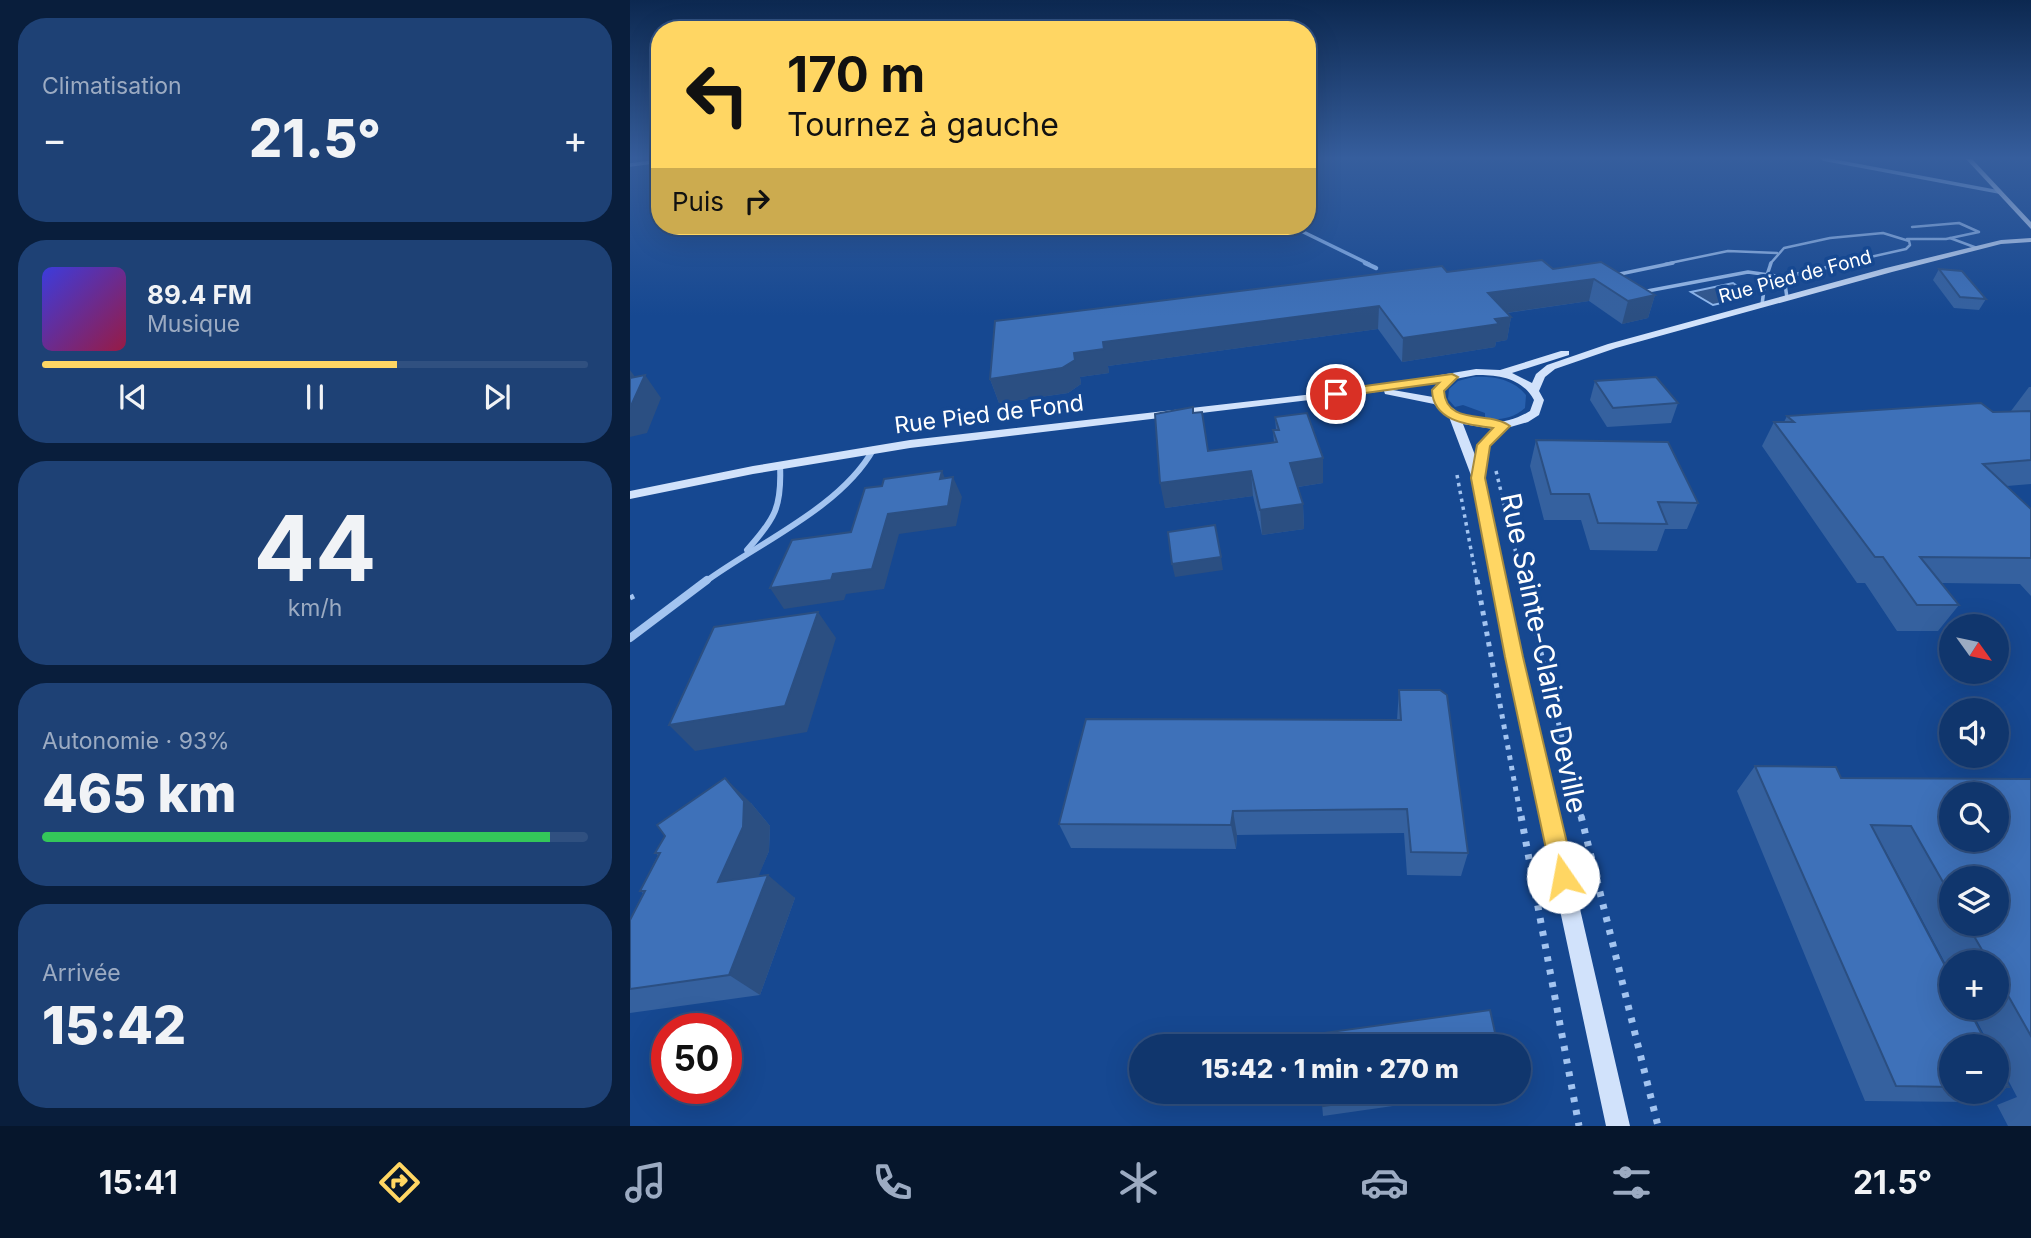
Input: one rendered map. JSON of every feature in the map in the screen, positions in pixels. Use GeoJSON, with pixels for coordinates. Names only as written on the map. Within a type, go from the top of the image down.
{"type":"FeatureCollection","features":[{"type":"Feature","properties":{"kind":"main road"},"geometry":{"type":"LineString","coordinates":[[2018,212],[2031,227]]}},
{"type":"Feature","properties":{"kind":"main road","name":"Rue Pied de Fond"},"geometry":{"type":"LineString","coordinates":[[1534,391],[1540,376],[1551,367],[1612,346],[1876,273],[2009,241],[2031,240]]}},
{"type":"Feature","properties":{"kind":"main road","name":"Rue Pied de Fond"},"geometry":{"type":"LineString","coordinates":[[1985,248],[2031,245]]}},
{"type":"Feature","properties":{"kind":"main road","name":"Rue Pied de Fond"},"geometry":{"type":"LineString","coordinates":[[630,495],[780,465],[873,450],[1357,392],[1476,372],[1501,374],[1566,353],[1612,346]]}},
{"type":"Feature","properties":{"kind":"main road"},"geometry":{"type":"LineString","coordinates":[[1452,377],[1440,386],[1438,401],[1454,416],[1475,424],[1503,426],[1522,421],[1535,413],[1538,400],[1534,391],[1521,380],[1501,374]]}},
{"type":"Feature","properties":{"kind":"main road","name":"Rue Pied de Fond"},"geometry":{"type":"LineString","coordinates":[[1357,392],[1402,394],[1438,401]]}},
{"type":"Feature","properties":{"kind":"main road","name":"Rue Sainte-Claire Deville"},"geometry":{"type":"LineString","coordinates":[[1454,416],[1478,478],[1516,670],[1618,1126]]}},
{"type":"Feature","properties":{"kind":"main road"},"geometry":{"type":"LineString","coordinates":[[1488,438],[1503,426]]}},
{"type":"Feature","properties":{"kind":"main road","name":"Rue Sainte-Claire Deville"},"geometry":{"type":"LineString","coordinates":[[1478,478],[1481,452],[1488,438]]}},
{"type":"Feature","properties":{"kind":"street"},"geometry":{"type":"LineString","coordinates":[[630,638],[854,477],[873,450]]}},
{"type":"Feature","properties":{"kind":"street"},"geometry":{"type":"LineString","coordinates":[[741,556],[775,519],[782,502],[780,465]]}},
{"type":"Feature","properties":{"kind":"lane"},"geometry":{"type":"LineString","coordinates":[[1762,305],[1767,273],[1777,253],[1784,248],[1848,236],[1888,234],[1907,239],[1950,238],[1979,232],[1959,223],[1912,227]]}},
{"type":"Feature","properties":{"kind":"lane"},"geometry":{"type":"LineString","coordinates":[[1950,238],[1985,248]]}},
{"type":"Feature","properties":{"kind":"lane"},"geometry":{"type":"LineString","coordinates":[[1634,293],[1748,272],[1784,277],[1906,249],[1910,245],[1907,239]]}},
{"type":"Feature","properties":{"kind":"lane"},"geometry":{"type":"LineString","coordinates":[[1610,276],[1728,251],[1777,253]]}},
{"type":"Feature","properties":{"kind":"lane"},"geometry":{"type":"LineString","coordinates":[[1784,277],[1787,298]]}},
{"type":"Feature","properties":{"kind":"path"},"geometry":{"type":"LineString","coordinates":[[1488,438],[1499,441],[1494,461],[1507,519],[1658,1126]]}},
{"type":"Feature","properties":{"kind":"path"},"geometry":{"type":"LineString","coordinates":[[1456,467],[1579,1126]]}},
{"type":"Feature","properties":{"kind":"shaded area"},"geometry":{"type":"Polygon","coordinates":[[[1733,283],[1752,296],[1713,305],[1691,292],[1733,283]]]}},
{"type":"Feature","properties":{"kind":"shaded area"},"geometry":{"type":"Polygon","coordinates":[[[1473,377],[1495,378],[1515,385],[1526,395],[1525,408],[1511,417],[1485,419],[1485,413],[1463,405],[1455,407],[1448,399],[1449,389],[1458,381],[1473,377]]]}},
{"type":"Feature","properties":{"kind":"building"},"geometry":{"type":"Polygon","coordinates":[[[1542,260],[1553,269],[1601,262],[1655,295],[1628,301],[1594,279],[1488,293],[1511,317],[1495,319],[1499,324],[1403,338],[1379,306],[1103,342],[1104,349],[1074,353],[1075,360],[1062,368],[990,379],[995,321],[1442,266],[1447,272],[1542,260]]]}},
{"type":"Feature","properties":{"kind":"building"},"geometry":{"type":"Polygon","coordinates":[[[1939,269],[1962,271],[1986,299],[1960,297],[1939,269]]]}},
{"type":"Feature","properties":{"kind":"building"},"geometry":{"type":"Polygon","coordinates":[[[645,375],[630,408],[630,378],[645,375]]]}},
{"type":"Feature","properties":{"kind":"building"},"geometry":{"type":"Polygon","coordinates":[[[1656,377],[1678,403],[1613,408],[1595,381],[1656,377]]]}},
{"type":"Feature","properties":{"kind":"building"},"geometry":{"type":"Polygon","coordinates":[[[1981,403],[1993,412],[2031,411],[2031,460],[1983,464],[2031,509],[2031,558],[1920,557],[1959,605],[1917,605],[1883,557],[1875,557],[1774,422],[1794,422],[1787,416],[1981,403]]]}},
{"type":"Feature","properties":{"kind":"building"},"geometry":{"type":"Polygon","coordinates":[[[1193,407],[1193,413],[1202,412],[1208,451],[1277,442],[1273,430],[1279,430],[1275,417],[1307,413],[1323,458],[1290,463],[1303,504],[1260,510],[1251,471],[1160,483],[1155,414],[1193,407]]]}},
{"type":"Feature","properties":{"kind":"building"},"geometry":{"type":"Polygon","coordinates":[[[1536,440],[1668,442],[1698,503],[1658,502],[1667,524],[1598,523],[1589,494],[1551,494],[1536,440]]]}},
{"type":"Feature","properties":{"kind":"building"},"geometry":{"type":"Polygon","coordinates":[[[942,471],[940,479],[953,477],[948,506],[888,514],[872,569],[833,574],[831,580],[770,588],[792,540],[851,532],[865,488],[882,486],[884,479],[942,471]]]}},
{"type":"Feature","properties":{"kind":"building"},"geometry":{"type":"Polygon","coordinates":[[[1215,525],[1221,557],[1172,564],[1168,532],[1215,525]]]}},
{"type":"Feature","properties":{"kind":"building"},"geometry":{"type":"Polygon","coordinates":[[[818,612],[785,706],[669,725],[714,627],[818,612]]]}},
{"type":"Feature","properties":{"kind":"building"},"geometry":{"type":"Polygon","coordinates":[[[1399,690],[1440,690],[1447,695],[1468,853],[1411,852],[1407,809],[1233,811],[1231,825],[1059,824],[1086,719],[1401,720],[1399,690]]]}},
{"type":"Feature","properties":{"kind":"building"},"geometry":{"type":"Polygon","coordinates":[[[1755,766],[1836,767],[1841,778],[2031,779],[2031,1036],[2009,997],[2009,950],[1982,950],[1974,936],[2009,936],[2009,866],[1939,866],[1939,875],[1911,826],[1871,825],[1939,954],[1939,1020],[1974,1020],[1982,1034],[1939,1034],[1939,1087],[1896,1086],[1755,766]]]}},
{"type":"Feature","properties":{"kind":"building"},"geometry":{"type":"Polygon","coordinates":[[[725,778],[744,801],[743,827],[718,882],[768,875],[729,975],[630,989],[630,920],[645,891],[640,891],[660,853],[655,853],[665,836],[657,825],[725,778]]]}},
{"type":"Feature","properties":{"kind":"building"},"geometry":{"type":"Polygon","coordinates":[[[1490,1010],[1495,1034],[1316,1034],[1490,1010]]]}},
{"type":"Feature","properties":{"kind":"waterway"},"geometry":{"type":"LineString","coordinates":[[1309,235],[1369,264]]}},
{"type":"Feature","properties":{"kind":"waterway"},"geometry":{"type":"LineString","coordinates":[[1365,263],[1376,268]]}},
{"type":"Feature","properties":{"kind":"route"},"geometry":{"type":"LineString","coordinates":[[1336,394],[1452,377],[1438,390],[1438,401],[1444,409],[1465,421],[1503,426],[1483,445],[1478,478],[1563,877]]}}]}
